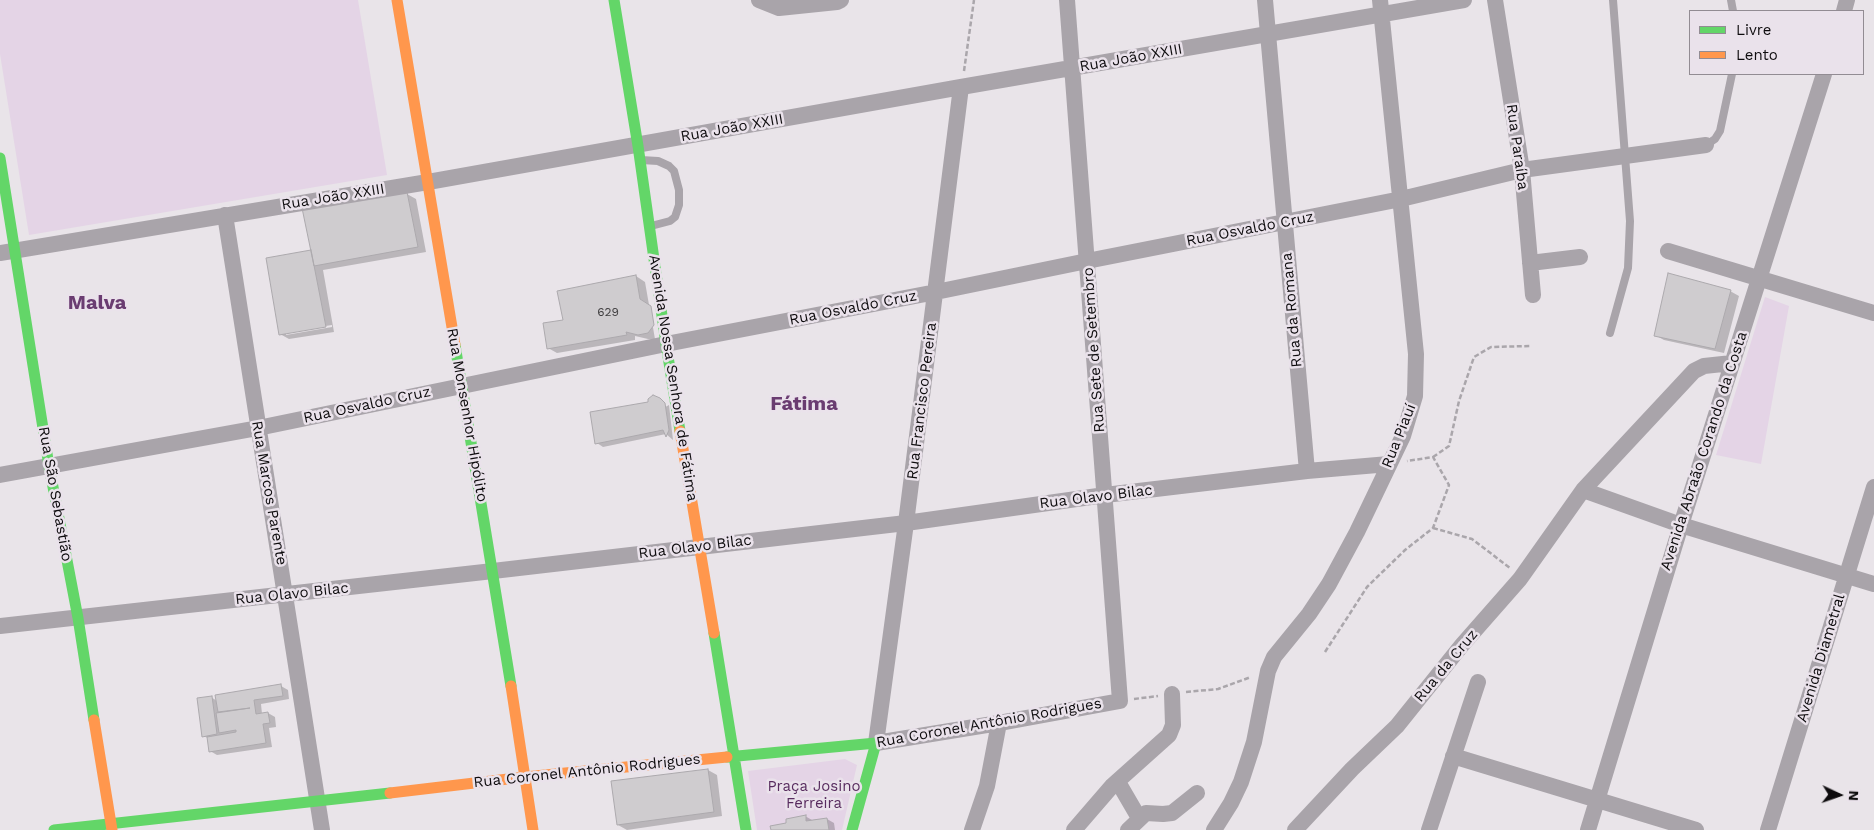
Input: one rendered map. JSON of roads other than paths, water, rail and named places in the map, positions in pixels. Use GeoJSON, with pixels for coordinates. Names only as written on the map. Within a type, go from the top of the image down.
{"type":"FeatureCollection","features":[{"type":"Feature","properties":{"kind":"street","name":"Rua Monsenhor Hipólito"},"geometry":{"type":"LineString","coordinates":[[397,0],[493,571],[534,830]]}},
{"type":"Feature","properties":{"kind":"street","name":"Avenida Nossa Senhora de Fátima"},"geometry":{"type":"LineString","coordinates":[[614,0],[666,344],[734,755]]}},
{"type":"Feature","properties":{"kind":"street"},"geometry":{"type":"LineString","coordinates":[[759,0],[779,8],[839,1]]}},
{"type":"Feature","properties":{"kind":"street","name":"Rua Sete de Setembro"},"geometry":{"type":"LineString","coordinates":[[1067,0],[1120,700]]}},
{"type":"Feature","properties":{"kind":"street","name":"Rua da Romana"},"geometry":{"type":"LineString","coordinates":[[1265,0],[1307,471]]}},
{"type":"Feature","properties":{"kind":"street","name":"Rua João XXIII"},"geometry":{"type":"LineString","coordinates":[[8,251],[428,182],[638,153],[961,87],[1267,34],[1381,7],[1464,0]]}},
{"type":"Feature","properties":{"kind":"street","name":"Rua Paraíba"},"geometry":{"type":"LineString","coordinates":[[1495,0],[1522,170],[1533,295]]}},
{"type":"Feature","properties":{"kind":"street","name":"Rua Piauí"},"geometry":{"type":"LineString","coordinates":[[1214,830],[1231,803],[1243,774],[1254,742],[1268,671],[1274,657],[1309,614],[1329,584],[1357,532],[1403,436],[1415,396],[1416,374],[1401,199],[1381,7]]}},
{"type":"Feature","properties":{"kind":"street","name":"Avenida Abraão Corando da Costa"},"geometry":{"type":"LineString","coordinates":[[1588,830],[1681,525],[1824,75]]}},
{"type":"Feature","properties":{"kind":"street","name":"Rua Francisco Pereira"},"geometry":{"type":"LineString","coordinates":[[876,743],[936,292],[961,87]]}},
{"type":"Feature","properties":{"kind":"street","name":"Rua Osvaldo Cruz"},"geometry":{"type":"LineString","coordinates":[[0,475],[258,428],[666,344],[1401,199],[1522,170],[1706,144]]}},
{"type":"Feature","properties":{"kind":"street","name":"Rua São Sebastião"},"geometry":{"type":"LineString","coordinates":[[0,158],[8,251],[78,618],[112,827]]}},
{"type":"Feature","properties":{"kind":"street","name":"Rua Marcos Parente"},"geometry":{"type":"LineString","coordinates":[[225,214],[322,830]]}},
{"type":"Feature","properties":{"kind":"street"},"geometry":{"type":"LineString","coordinates":[[1668,251],[1874,313]]}},
{"type":"Feature","properties":{"kind":"street"},"geometry":{"type":"LineString","coordinates":[[1530,263],[1580,257]]}},
{"type":"Feature","properties":{"kind":"street","name":"Rua da Cruz"},"geometry":{"type":"LineString","coordinates":[[1295,830],[1352,769],[1396,726],[1462,645],[1520,579],[1583,490],[1694,371],[1704,366],[1732,363]]}},
{"type":"Feature","properties":{"kind":"street","name":"Rua Olavo Bilac"},"geometry":{"type":"LineString","coordinates":[[0,626],[286,595],[906,523],[1105,495],[1307,471],[1388,464]]}},
{"type":"Feature","properties":{"kind":"street","name":"Avenida Diametral"},"geometry":{"type":"LineString","coordinates":[[1768,830],[1874,487]]}},
{"type":"Feature","properties":{"kind":"street"},"geometry":{"type":"LineString","coordinates":[[1583,490],[1681,525],[1874,584]]}},
{"type":"Feature","properties":{"kind":"street"},"geometry":{"type":"LineString","coordinates":[[1429,830],[1478,682]]}},
{"type":"Feature","properties":{"kind":"street"},"geometry":{"type":"LineString","coordinates":[[1074,830],[1137,762],[1169,735],[1173,725],[1172,694]]}},
{"type":"Feature","properties":{"kind":"street","name":"Rua Coronel Antônio Rodrigues"},"geometry":{"type":"LineString","coordinates":[[54,830],[112,827],[525,777],[734,755],[876,743],[999,723],[1120,700]]}},
{"type":"Feature","properties":{"kind":"street"},"geometry":{"type":"LineString","coordinates":[[972,830],[987,786],[999,723]]}},
{"type":"Feature","properties":{"kind":"street"},"geometry":{"type":"LineString","coordinates":[[852,830],[876,743]]}},
{"type":"Feature","properties":{"kind":"street"},"geometry":{"type":"LineString","coordinates":[[734,755],[746,830]]}},
{"type":"Feature","properties":{"kind":"street"},"geometry":{"type":"LineString","coordinates":[[1453,756],[1696,830]]}},
{"type":"Feature","properties":{"kind":"street"},"geometry":{"type":"LineString","coordinates":[[1118,782],[1134,824],[1146,813],[1172,813],[1197,793]]}},
{"type":"Feature","properties":{"kind":"lane"},"geometry":{"type":"LineString","coordinates":[[1610,333],[1628,268],[1630,220],[1613,0]]}},
{"type":"Feature","properties":{"kind":"lane"},"geometry":{"type":"LineString","coordinates":[[1706,144],[1715,139],[1720,131],[1732,75]]}},
{"type":"Feature","properties":{"kind":"lane"},"geometry":{"type":"LineString","coordinates":[[638,153],[669,166],[674,171],[679,190],[679,205],[674,217],[649,226]]}},
{"type":"Feature","properties":{"kind":"district","name":"Malva"},"geometry":{"type":"Point","coordinates":[97,303]}},
{"type":"Feature","properties":{"kind":"district","name":"Fátima"},"geometry":{"type":"Point","coordinates":[804,404]}},
{"type":"Feature","properties":{"kind":"park label","name":"Praça Josino Ferreira"},"geometry":{"type":"Point","coordinates":[814,796]}}]}
